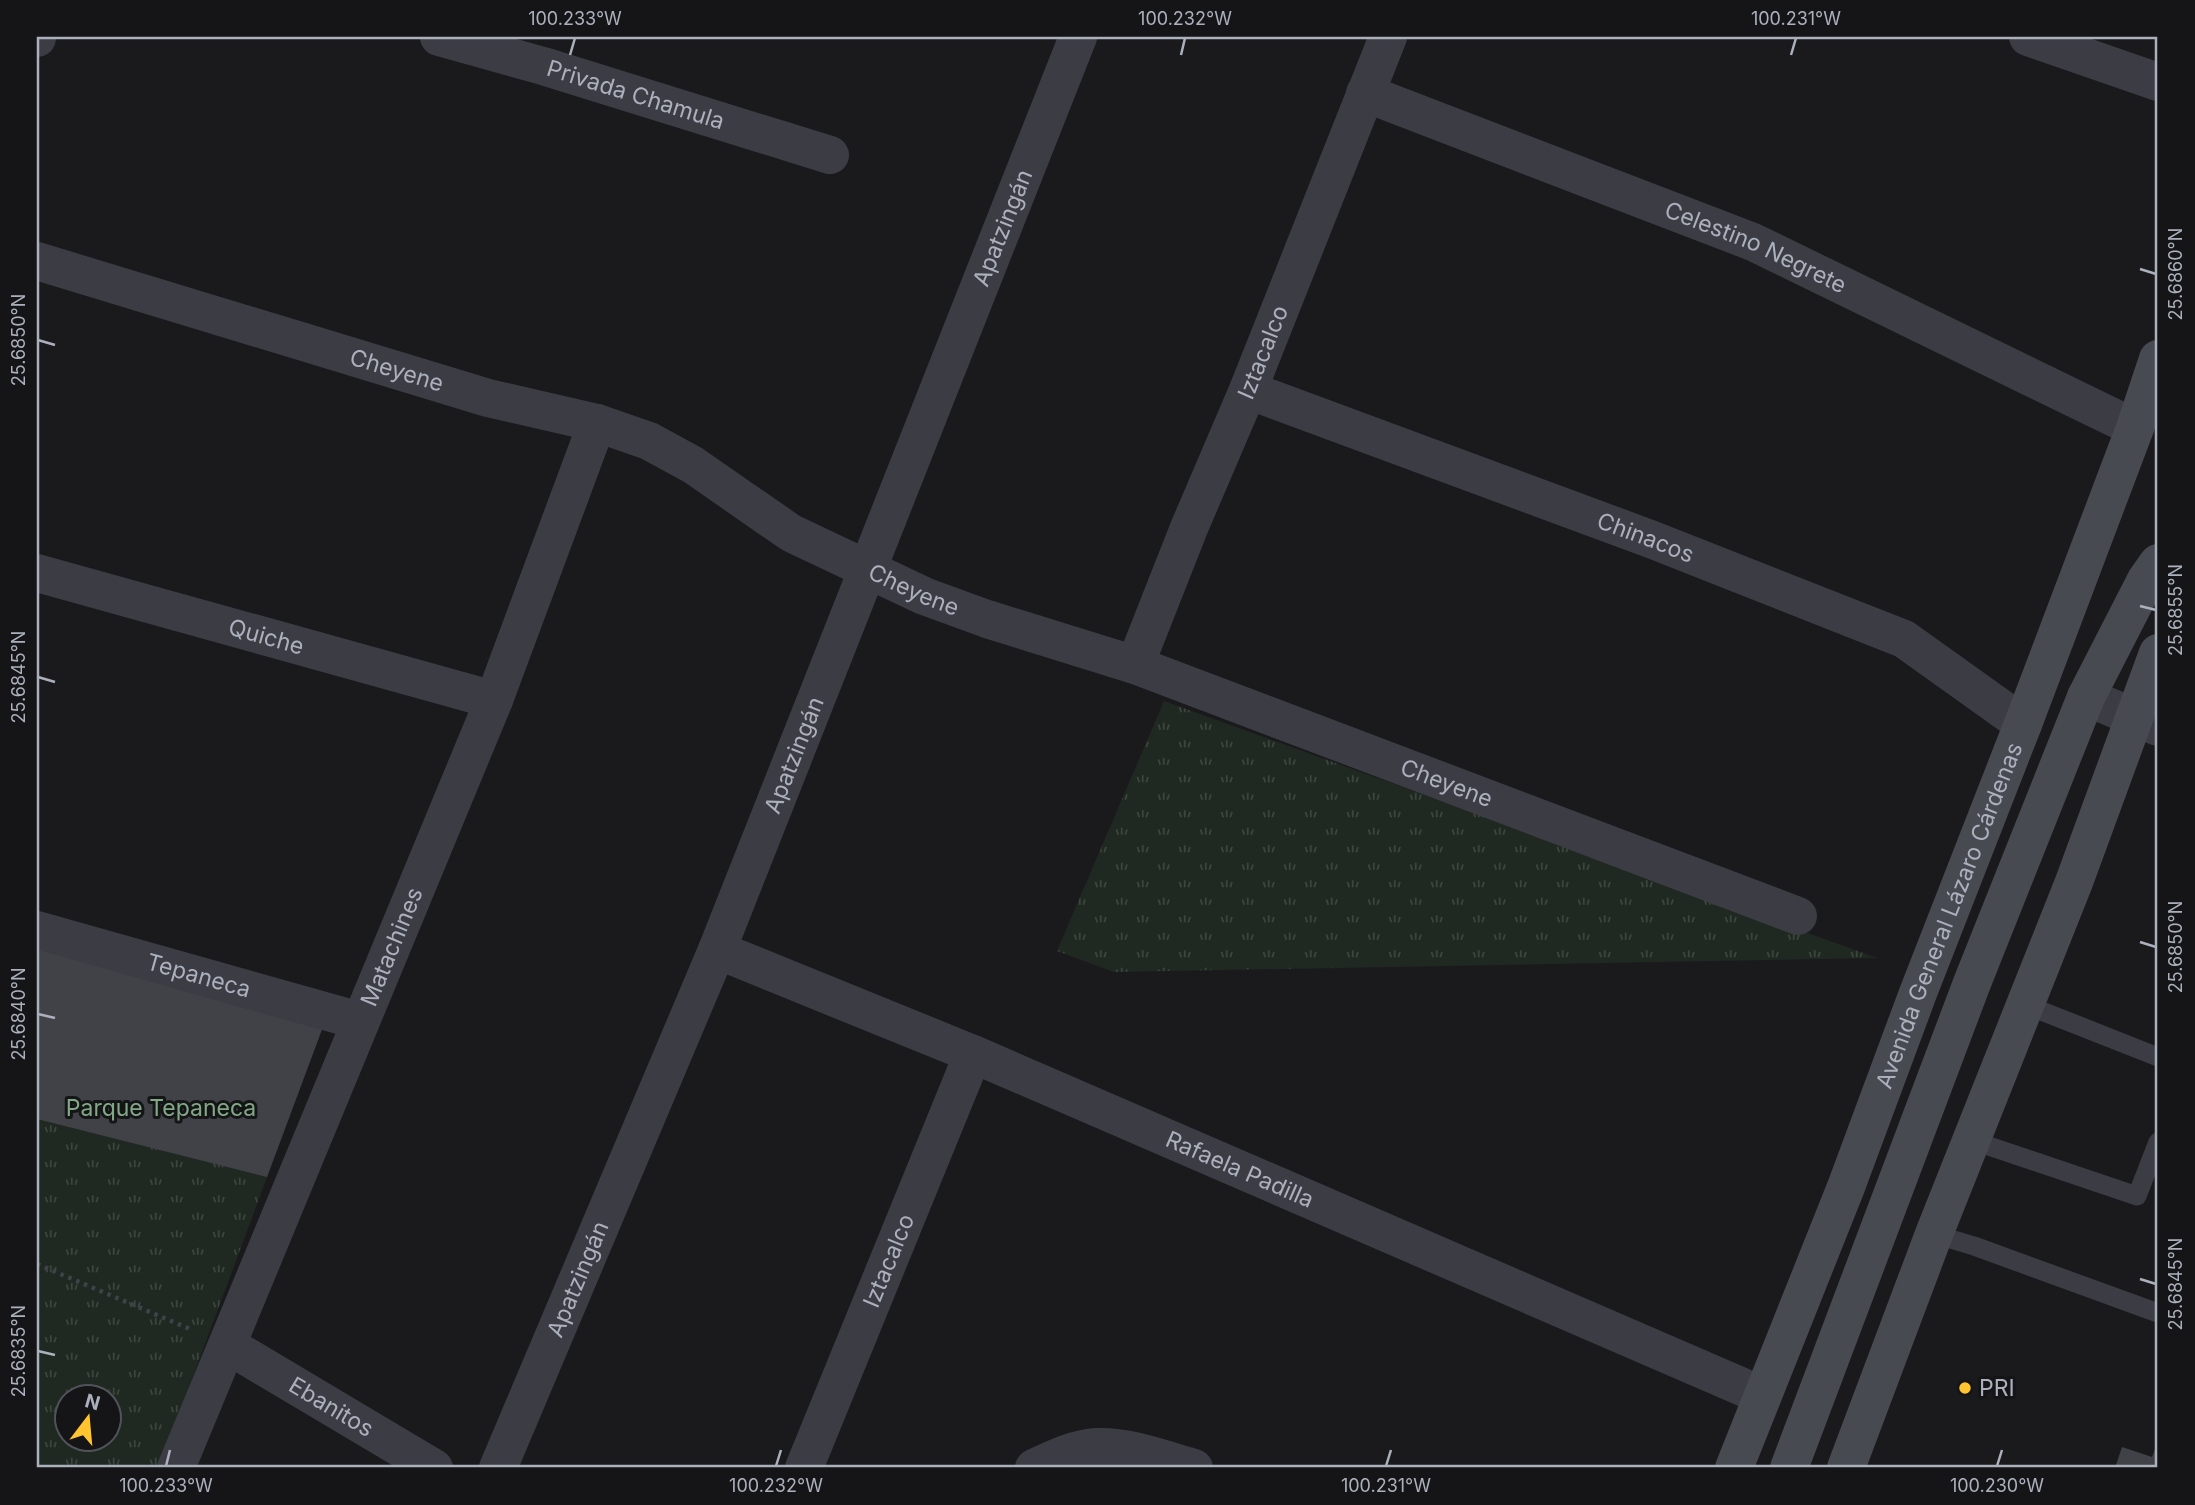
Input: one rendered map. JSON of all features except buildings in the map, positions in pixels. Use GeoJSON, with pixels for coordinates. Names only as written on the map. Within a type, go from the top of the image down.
{"type":"FeatureCollection","features":[{"type":"Feature","properties":{"kind":"street","name":"Privada Chamula"},"geometry":{"type":"LineString","coordinates":[[439,37],[543,66],[830,155]]}},
{"type":"Feature","properties":{"kind":"street","name":"Apatzingán"},"geometry":{"type":"LineString","coordinates":[[498,1468],[717,950],[1078,37]]}},
{"type":"Feature","properties":{"kind":"street","name":"Iztacalco"},"geometry":{"type":"LineString","coordinates":[[1135,665],[1388,37]]}},
{"type":"Feature","properties":{"kind":"street"},"geometry":{"type":"LineString","coordinates":[[2028,37],[2158,82]]}},
{"type":"Feature","properties":{"kind":"street","name":"Celestino Negrete"},"geometry":{"type":"LineString","coordinates":[[1365,93],[1753,242],[2136,428]]}},
{"type":"Feature","properties":{"kind":"street","name":"Cheyene"},"geometry":{"type":"LineString","coordinates":[[37,261],[488,398],[597,423],[649,442],[693,465],[791,533],[923,596],[1135,665],[1798,916]]}},
{"type":"Feature","properties":{"kind":"street","name":"Avenida General Lázaro Cárdenas"},"geometry":{"type":"LineString","coordinates":[[1734,1468],[1846,1187],[2136,428],[2158,359]]}},
{"type":"Feature","properties":{"kind":"street","name":"Chinacos"},"geometry":{"type":"LineString","coordinates":[[1248,390],[1678,550],[1904,639],[2023,724]]}},
{"type":"Feature","properties":{"kind":"street","name":"Matachines"},"geometry":{"type":"LineString","coordinates":[[176,1468],[229,1346],[360,1021],[494,700],[597,423]]}},
{"type":"Feature","properties":{"kind":"street","name":"Avenida General Lázaro Cárdenas"},"geometry":{"type":"LineString","coordinates":[[1789,1468],[1972,984],[2086,696],[2158,562]]}},
{"type":"Feature","properties":{"kind":"street","name":"Quiche"},"geometry":{"type":"LineString","coordinates":[[37,573],[494,700]]}},
{"type":"Feature","properties":{"kind":"street"},"geometry":{"type":"LineString","coordinates":[[1846,1468],[2024,1004],[2074,882],[2146,723],[2158,653]]}},
{"type":"Feature","properties":{"kind":"street"},"geometry":{"type":"LineString","coordinates":[[2086,696],[2146,723]]}},
{"type":"Feature","properties":{"kind":"street","name":"Tepaneca"},"geometry":{"type":"LineString","coordinates":[[37,930],[360,1021]]}},
{"type":"Feature","properties":{"kind":"street","name":"Rafaela Padilla"},"geometry":{"type":"LineString","coordinates":[[717,950],[973,1054],[1761,1395]]}},
{"type":"Feature","properties":{"kind":"street","name":"Iztacalco"},"geometry":{"type":"LineString","coordinates":[[804,1468],[973,1054]]}},
{"type":"Feature","properties":{"kind":"street"},"geometry":{"type":"LineString","coordinates":[[1832,1355],[1902,1320]]}},
{"type":"Feature","properties":{"kind":"street","name":"Ebanitos"},"geometry":{"type":"LineString","coordinates":[[229,1346],[434,1468]]}},
{"type":"Feature","properties":{"kind":"street"},"geometry":{"type":"LineString","coordinates":[[1034,1468],[1059,1456],[1096,1447],[1137,1452],[1194,1468]]}},
{"type":"Feature","properties":{"kind":"lane"},"geometry":{"type":"LineString","coordinates":[[2024,1004],[2158,1057]]}},
{"type":"Feature","properties":{"kind":"lane"},"geometry":{"type":"LineString","coordinates":[[1971,1140],[2137,1196],[2158,1142]]}},
{"type":"Feature","properties":{"kind":"lane"},"geometry":{"type":"LineString","coordinates":[[1934,1234],[2158,1313]]}},
{"type":"Feature","properties":{"kind":"path"},"geometry":{"type":"LineString","coordinates":[[37,1264],[229,1346]]}},
{"type":"Feature","properties":{"kind":"green space"},"geometry":{"type":"Polygon","coordinates":[[[1164,701],[1877,958],[1114,972],[1057,951],[1164,701]]]}},
{"type":"Feature","properties":{"kind":"green space","name":"Parque Tepaneca"},"geometry":{"type":"Polygon","coordinates":[[[37,946],[324,1024],[159,1468],[37,1468],[37,946]]]}},
{"type":"Feature","properties":{"kind":"place","name":"PRI"},"geometry":{"type":"Point","coordinates":[1965,1388]}}]}
